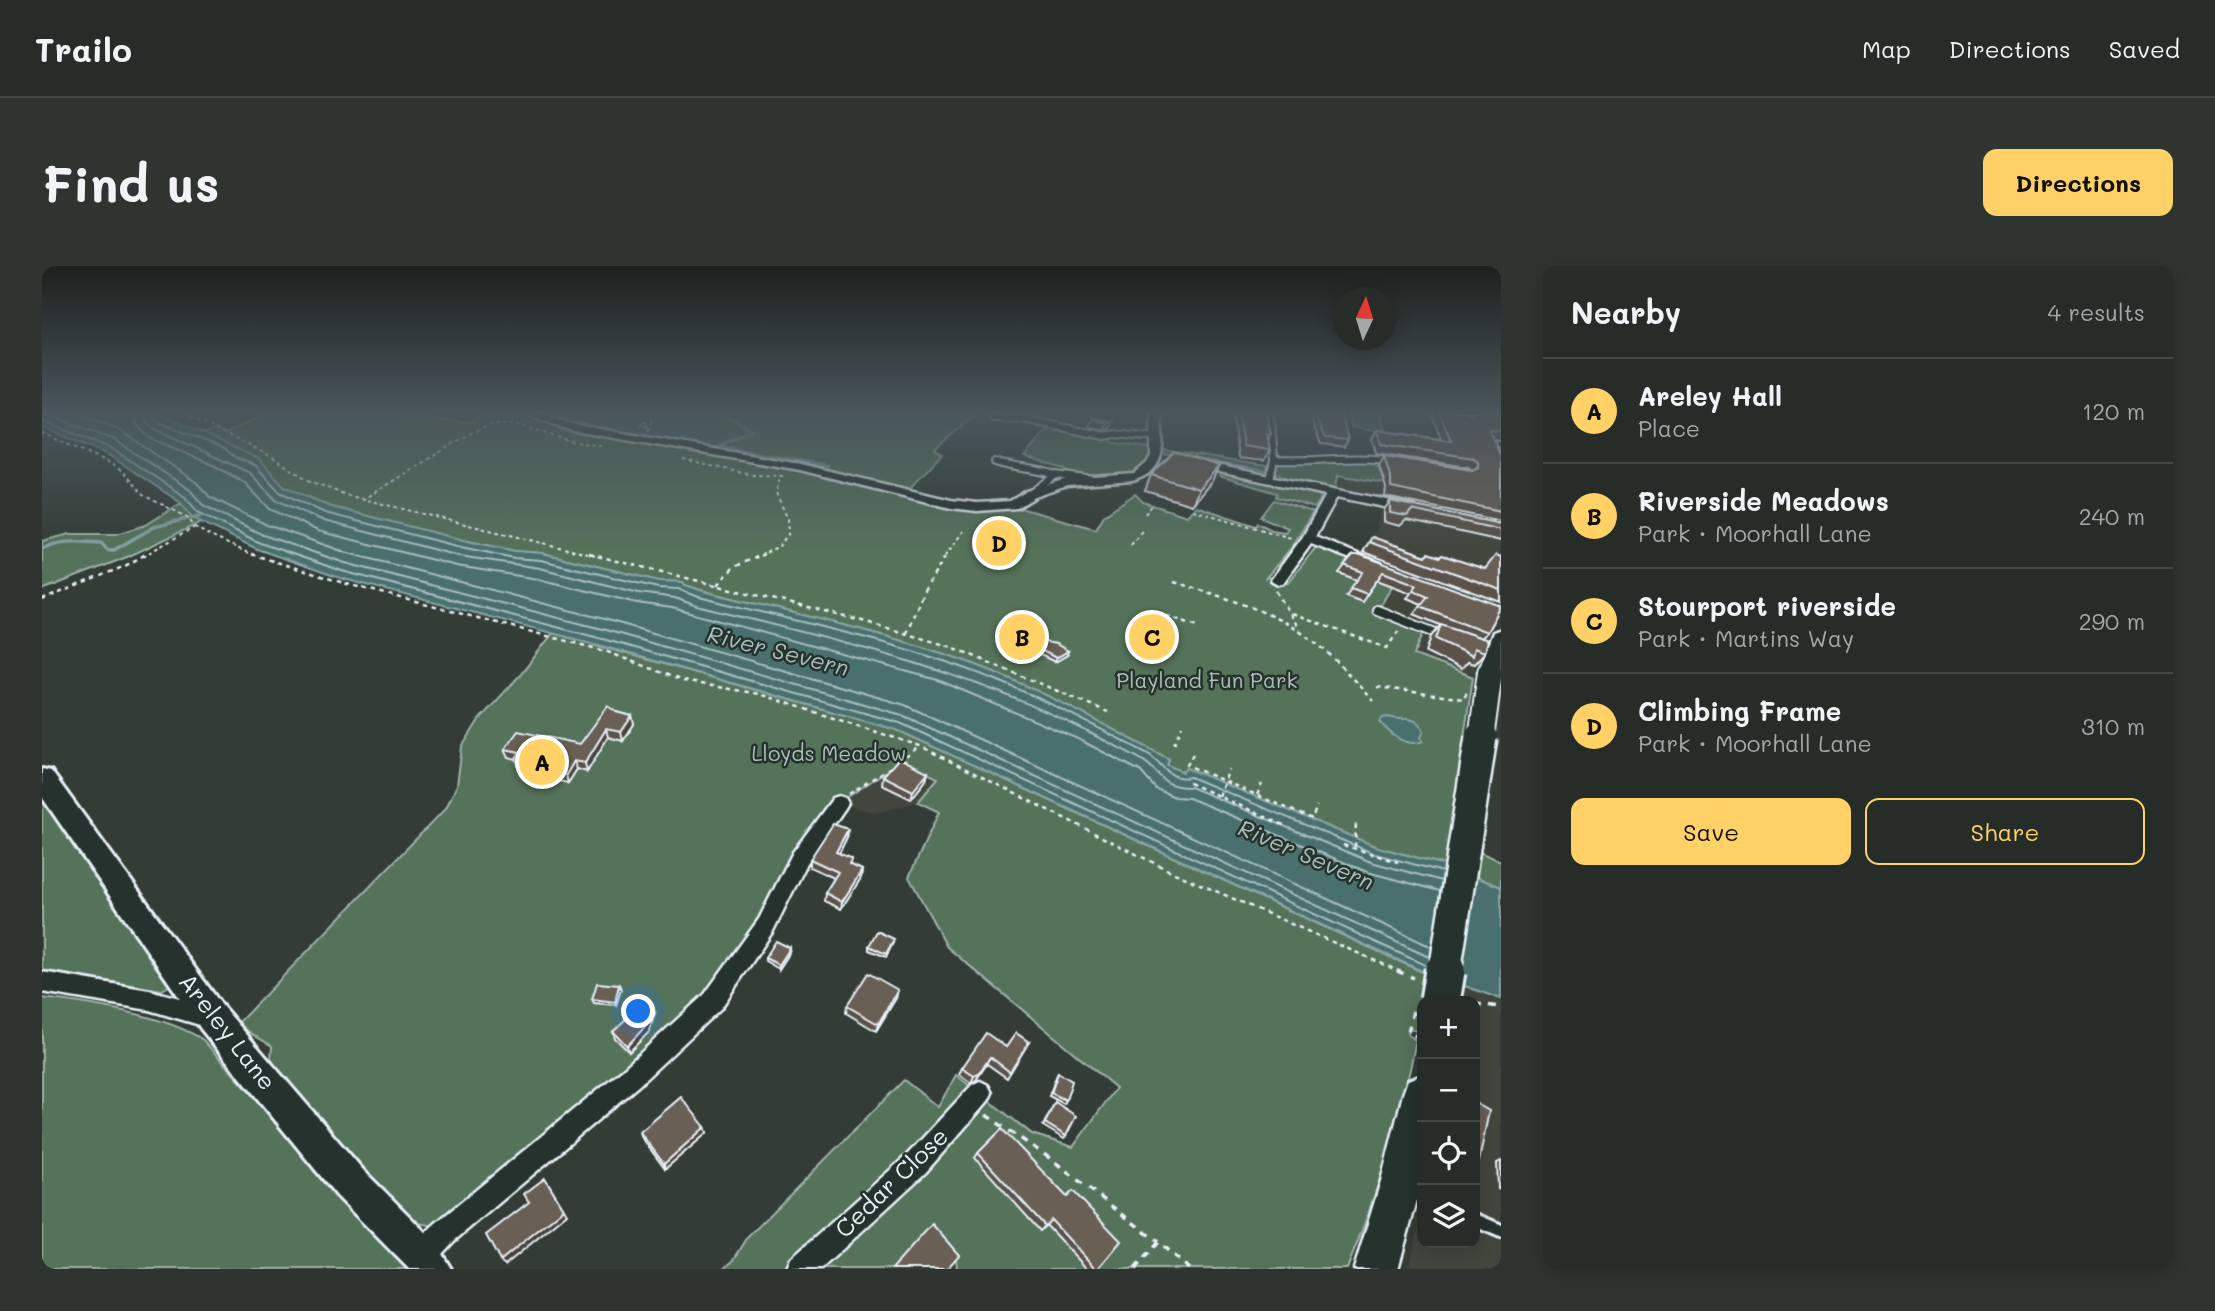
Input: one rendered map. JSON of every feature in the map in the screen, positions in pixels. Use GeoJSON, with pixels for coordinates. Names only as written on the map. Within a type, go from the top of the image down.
{"type":"FeatureCollection","features":[{"type":"Feature","properties":{"kind":"main road"},"geometry":{"type":"LineString","coordinates":[[1424,996],[1462,868],[1495,658]]}},
{"type":"Feature","properties":{"kind":"main road"},"geometry":{"type":"LineString","coordinates":[[1376,1269],[1407,1184],[1417,1121]]}},
{"type":"Feature","properties":{"kind":"street"},"geometry":{"type":"LineString","coordinates":[[747,458],[800,467],[967,506],[1008,509],[1031,494],[1059,485],[1134,478],[1152,465],[1170,458],[1425,512]]}},
{"type":"Feature","properties":{"kind":"street"},"geometry":{"type":"LineString","coordinates":[[1275,582],[1308,539],[1334,492]]}},
{"type":"Feature","properties":{"kind":"street"},"geometry":{"type":"LineString","coordinates":[[1308,539],[1388,569]]}},
{"type":"Feature","properties":{"kind":"street","name":"Areley Lane"},"geometry":{"type":"LineString","coordinates":[[42,778],[212,1018],[350,1182],[427,1262]]}},
{"type":"Feature","properties":{"kind":"street"},"geometry":{"type":"LineString","coordinates":[[427,1262],[446,1232],[631,1077],[713,1001],[747,955],[766,925],[800,858],[839,803]]}},
{"type":"Feature","properties":{"kind":"street"},"geometry":{"type":"LineString","coordinates":[[42,982],[149,1000],[212,1018]]}},
{"type":"Feature","properties":{"kind":"street","name":"Cedar Close"},"geometry":{"type":"LineString","coordinates":[[801,1269],[916,1164],[975,1099]]}},
{"type":"Feature","properties":{"kind":"lane"},"geometry":{"type":"LineString","coordinates":[[1270,479],[1274,460],[1316,462],[1359,458]]}},
{"type":"Feature","properties":{"kind":"lane"},"geometry":{"type":"LineString","coordinates":[[1373,458],[1402,462]]}},
{"type":"Feature","properties":{"kind":"lane"},"geometry":{"type":"LineString","coordinates":[[995,462],[1022,470],[1096,480]]}},
{"type":"Feature","properties":{"kind":"lane"},"geometry":{"type":"LineString","coordinates":[[1031,494],[1056,475]]}},
{"type":"Feature","properties":{"kind":"lane"},"geometry":{"type":"LineString","coordinates":[[1377,610],[1447,637]]}},
{"type":"Feature","properties":{"kind":"lane"},"geometry":{"type":"LineString","coordinates":[[1480,1222],[1501,1231]]}},
{"type":"Feature","properties":{"kind":"path"},"geometry":{"type":"LineString","coordinates":[[100,458],[123,472],[143,495],[187,517],[195,527],[232,547],[274,563],[605,651],[683,681],[759,694],[919,746],[1424,996]]}},
{"type":"Feature","properties":{"kind":"path"},"geometry":{"type":"LineString","coordinates":[[273,458],[310,481],[362,500],[718,584],[906,633],[991,661],[1108,712]]}},
{"type":"Feature","properties":{"kind":"path"},"geometry":{"type":"LineString","coordinates":[[362,500],[431,458]]}},
{"type":"Feature","properties":{"kind":"path"},"geometry":{"type":"LineString","coordinates":[[681,459],[753,475],[780,477],[800,467]]}},
{"type":"Feature","properties":{"kind":"path"},"geometry":{"type":"LineString","coordinates":[[718,584],[734,567],[772,552],[782,544],[789,532],[789,521],[776,493],[780,477]]}},
{"type":"Feature","properties":{"kind":"path"},"geometry":{"type":"LineString","coordinates":[[1145,514],[1154,503]]}},
{"type":"Feature","properties":{"kind":"path"},"geometry":{"type":"LineString","coordinates":[[1193,510],[1278,536],[1308,539]]}},
{"type":"Feature","properties":{"kind":"path"},"geometry":{"type":"LineString","coordinates":[[42,600],[125,566],[195,527]]}},
{"type":"Feature","properties":{"kind":"path"},"geometry":{"type":"LineString","coordinates":[[906,633],[914,607],[928,580],[965,529]]}},
{"type":"Feature","properties":{"kind":"path"},"geometry":{"type":"LineString","coordinates":[[1131,545],[1142,531]]}},
{"type":"Feature","properties":{"kind":"path"},"geometry":{"type":"LineString","coordinates":[[1174,582],[1247,606],[1301,633],[1335,662],[1373,701]]}},
{"type":"Feature","properties":{"kind":"path"},"geometry":{"type":"LineString","coordinates":[[1275,582],[1301,633]]}},
{"type":"Feature","properties":{"kind":"path"},"geometry":{"type":"LineString","coordinates":[[1158,613],[1198,626]]}},
{"type":"Feature","properties":{"kind":"path"},"geometry":{"type":"LineString","coordinates":[[1292,614],[1387,648]]}},
{"type":"Feature","properties":{"kind":"path"},"geometry":{"type":"LineString","coordinates":[[1377,687],[1464,699],[1465,691]]}},
{"type":"Feature","properties":{"kind":"path"},"geometry":{"type":"LineString","coordinates":[[1174,744],[1182,726]]}},
{"type":"Feature","properties":{"kind":"path"},"geometry":{"type":"LineString","coordinates":[[839,803],[919,746]]}},
{"type":"Feature","properties":{"kind":"path"},"geometry":{"type":"LineString","coordinates":[[1193,754],[1187,765],[1312,820],[1317,806]]}},
{"type":"Feature","properties":{"kind":"path"},"geometry":{"type":"LineString","coordinates":[[1219,796],[1229,769]]}},
{"type":"Feature","properties":{"kind":"path"},"geometry":{"type":"LineString","coordinates":[[1189,783],[1284,825]]}},
{"type":"Feature","properties":{"kind":"path"},"geometry":{"type":"LineString","coordinates":[[1257,795],[1262,783]]}},
{"type":"Feature","properties":{"kind":"path"},"geometry":{"type":"LineString","coordinates":[[1355,849],[1356,822]]}},
{"type":"Feature","properties":{"kind":"path"},"geometry":{"type":"LineString","coordinates":[[1343,845],[1398,862]]}},
{"type":"Feature","properties":{"kind":"path"},"geometry":{"type":"LineString","coordinates":[[1480,1005],[1501,1007]]}},
{"type":"Feature","properties":{"kind":"path"},"geometry":{"type":"LineString","coordinates":[[1417,1012],[1408,1032],[1417,1036]]}},
{"type":"Feature","properties":{"kind":"path"},"geometry":{"type":"LineString","coordinates":[[975,1099],[1158,1241],[1189,1269]]}},
{"type":"Feature","properties":{"kind":"path"},"geometry":{"type":"LineString","coordinates":[[1135,1269],[1158,1241]]}},
{"type":"Feature","properties":{"kind":"shaded area"},"geometry":{"type":"Polygon","coordinates":[[[1359,458],[1365,458],[1501,479],[1501,524],[1336,488],[1337,475],[1359,458]]]}},
{"type":"Feature","properties":{"kind":"shaded area"},"geometry":{"type":"Polygon","coordinates":[[[1382,507],[1501,533],[1500,606],[1360,555],[1375,532],[1382,507]]]}},
{"type":"Feature","properties":{"kind":"shaded area"},"geometry":{"type":"Polygon","coordinates":[[[1399,574],[1480,640],[1473,677],[1414,655],[1377,610],[1399,574]]]}},
{"type":"Feature","properties":{"kind":"shaded area"},"geometry":{"type":"Polygon","coordinates":[[[901,760],[938,778],[918,802],[876,813],[839,803],[901,760]]]}},
{"type":"Feature","properties":{"kind":"shaded area"},"geometry":{"type":"Polygon","coordinates":[[[1461,985],[1501,999],[1501,1269],[1408,1269],[1417,1235],[1417,1248],[1480,1248],[1480,996],[1459,996],[1461,985]]]}},
{"type":"Feature","properties":{"kind":"green space","name":"Playland Fun Park"},"geometry":{"type":"Polygon","coordinates":[[[256,458],[938,458],[906,492],[966,509],[1009,505],[1096,529],[1104,515],[1135,494],[1143,502],[1187,516],[1196,506],[1256,526],[1258,523],[1272,530],[1285,532],[1288,528],[1261,517],[1274,500],[1313,512],[1292,547],[1265,579],[1268,577],[1288,583],[1316,547],[1399,574],[1378,610],[1425,629],[1414,655],[1473,677],[1445,865],[1377,847],[1186,768],[1183,772],[1167,765],[1169,759],[1070,707],[968,662],[869,632],[700,590],[683,582],[659,581],[542,553],[515,551],[463,540],[328,506],[284,486],[256,458]]]}},
{"type":"Feature","properties":{"kind":"green space"},"geometry":{"type":"Polygon","coordinates":[[[1027,458],[1154,458],[1138,476],[1079,482],[1031,494],[1052,477],[1073,475],[1064,469],[1027,458]]]}},
{"type":"Feature","properties":{"kind":"green space"},"geometry":{"type":"Polygon","coordinates":[[[1187,458],[1213,458],[1272,467],[1274,460],[1362,458],[1379,467],[1384,483],[1338,475],[1336,488],[1284,477],[1278,473],[1187,458]]]}},
{"type":"Feature","properties":{"kind":"green space"},"geometry":{"type":"Polygon","coordinates":[[[1220,473],[1316,492],[1321,498],[1315,508],[1276,497],[1277,493],[1219,476],[1220,473]]]}},
{"type":"Feature","properties":{"kind":"green space"},"geometry":{"type":"Polygon","coordinates":[[[181,503],[193,518],[202,522],[127,557],[42,590],[42,541],[70,534],[117,534],[146,525],[181,503]]]}},
{"type":"Feature","properties":{"kind":"green space","name":"Lloyds Meadow"},"geometry":{"type":"Polygon","coordinates":[[[553,633],[897,730],[1429,975],[1425,996],[1417,996],[1417,1032],[1409,1028],[1408,1035],[1416,1040],[1395,1127],[1378,1185],[1347,1269],[957,1269],[956,1259],[893,1269],[723,1269],[733,1261],[748,1237],[904,1080],[938,1107],[956,1075],[1032,1134],[1073,1147],[1116,1088],[947,947],[909,877],[939,812],[918,802],[938,778],[901,761],[839,803],[713,1001],[445,1232],[430,1225],[411,1222],[381,1197],[282,1077],[271,1059],[272,1046],[238,1023],[446,808],[457,785],[462,747],[479,720],[521,674],[553,633]]]}},
{"type":"Feature","properties":{"kind":"green space"},"geometry":{"type":"Polygon","coordinates":[[[42,798],[169,986],[162,990],[42,970],[42,798]]]}},
{"type":"Feature","properties":{"kind":"green space"},"geometry":{"type":"Polygon","coordinates":[[[1479,852],[1501,861],[1501,887],[1476,877],[1479,852]]]}},
{"type":"Feature","properties":{"kind":"green space"},"geometry":{"type":"Polygon","coordinates":[[[42,998],[148,1017],[187,1031],[203,1040],[408,1269],[47,1269],[42,1263],[42,998]]]}},
{"type":"Feature","properties":{"kind":"water","name":"River Severn"},"geometry":{"type":"Polygon","coordinates":[[[113,458],[256,458],[284,486],[328,506],[463,540],[515,551],[542,553],[659,581],[683,582],[700,590],[902,641],[968,662],[1070,707],[1169,759],[1167,765],[1183,772],[1186,768],[1377,847],[1445,865],[1501,887],[1501,999],[1422,971],[897,730],[598,645],[340,578],[257,549],[193,518],[181,503],[113,458]]]}},
{"type":"Feature","properties":{"kind":"water"},"geometry":{"type":"Polygon","coordinates":[[[1382,718],[1417,722],[1424,731],[1421,737],[1423,741],[1411,743],[1394,735],[1380,722],[1382,718]]]}},
{"type":"Feature","properties":{"kind":"building"},"geometry":{"type":"Polygon","coordinates":[[[1168,458],[1193,458],[1219,466],[1199,489],[1151,475],[1168,458]]]}},
{"type":"Feature","properties":{"kind":"building"},"geometry":{"type":"Polygon","coordinates":[[[1385,458],[1472,470],[1478,467],[1478,461],[1474,458],[1501,458],[1501,511],[1391,488],[1385,458]]]}},
{"type":"Feature","properties":{"kind":"building"},"geometry":{"type":"Polygon","coordinates":[[[1390,501],[1501,524],[1501,530],[1412,510],[1407,516],[1390,513],[1390,501]]]}},
{"type":"Feature","properties":{"kind":"building"},"geometry":{"type":"Polygon","coordinates":[[[1372,537],[1426,556],[1428,553],[1440,557],[1442,555],[1485,569],[1496,555],[1501,557],[1501,590],[1369,542],[1372,537]]]}},
{"type":"Feature","properties":{"kind":"building"},"geometry":{"type":"Polygon","coordinates":[[[1353,555],[1361,555],[1501,606],[1487,632],[1420,606],[1428,596],[1413,590],[1417,585],[1383,572],[1367,594],[1351,588],[1363,572],[1344,565],[1353,555]]]}},
{"type":"Feature","properties":{"kind":"building"},"geometry":{"type":"Polygon","coordinates":[[[1441,624],[1488,640],[1485,652],[1474,648],[1472,656],[1436,639],[1441,624]]]}},
{"type":"Feature","properties":{"kind":"building"},"geometry":{"type":"Polygon","coordinates":[[[1024,638],[1056,644],[1068,651],[1056,658],[1023,641],[1024,638]]]}},
{"type":"Feature","properties":{"kind":"building"},"geometry":{"type":"Polygon","coordinates":[[[608,706],[632,716],[621,732],[606,729],[585,763],[574,761],[566,775],[529,767],[532,762],[516,758],[520,752],[505,749],[518,731],[580,744],[608,706]]]}},
{"type":"Feature","properties":{"kind":"building"},"geometry":{"type":"Polygon","coordinates":[[[899,758],[928,772],[913,791],[883,776],[899,758]]]}},
{"type":"Feature","properties":{"kind":"building"},"geometry":{"type":"Polygon","coordinates":[[[833,824],[848,829],[836,852],[852,859],[849,864],[862,870],[842,902],[825,893],[838,872],[810,859],[833,824]]]}},
{"type":"Feature","properties":{"kind":"building"},"geometry":{"type":"Polygon","coordinates":[[[877,931],[894,939],[886,954],[869,946],[877,931]]]}},
{"type":"Feature","properties":{"kind":"building"},"geometry":{"type":"Polygon","coordinates":[[[776,941],[790,948],[779,965],[765,958],[776,941]]]}},
{"type":"Feature","properties":{"kind":"building"},"geometry":{"type":"Polygon","coordinates":[[[868,973],[898,990],[878,1024],[847,1006],[868,973]]]}},
{"type":"Feature","properties":{"kind":"building"},"geometry":{"type":"Polygon","coordinates":[[[597,983],[619,985],[615,1002],[592,999],[597,983]]]}},
{"type":"Feature","properties":{"kind":"building"},"geometry":{"type":"Polygon","coordinates":[[[642,1004],[653,1006],[647,1025],[627,1046],[613,1031],[642,1004]]]}},
{"type":"Feature","properties":{"kind":"building"},"geometry":{"type":"Polygon","coordinates":[[[986,1033],[1006,1047],[1016,1033],[1029,1042],[1010,1072],[990,1057],[979,1074],[974,1076],[962,1068],[986,1033]]]}},
{"type":"Feature","properties":{"kind":"building"},"geometry":{"type":"Polygon","coordinates":[[[1058,1073],[1072,1081],[1066,1100],[1051,1093],[1058,1073]]]}},
{"type":"Feature","properties":{"kind":"building"},"geometry":{"type":"Polygon","coordinates":[[[681,1097],[705,1127],[664,1164],[640,1132],[681,1097]]]}},
{"type":"Feature","properties":{"kind":"building"},"geometry":{"type":"Polygon","coordinates":[[[1055,1102],[1076,1116],[1066,1136],[1045,1123],[1055,1102]]]}},
{"type":"Feature","properties":{"kind":"building"},"geometry":{"type":"Polygon","coordinates":[[[1480,1106],[1489,1111],[1480,1156],[1480,1106]]]}},
{"type":"Feature","properties":{"kind":"building"},"geometry":{"type":"Polygon","coordinates":[[[1002,1129],[1067,1197],[1073,1191],[1121,1241],[1098,1269],[1051,1220],[1045,1226],[978,1153],[1002,1129]]]}},
{"type":"Feature","properties":{"kind":"building"},"geometry":{"type":"Polygon","coordinates":[[[545,1178],[564,1209],[500,1261],[486,1235],[529,1202],[524,1194],[545,1178]]]}},
{"type":"Feature","properties":{"kind":"building"},"geometry":{"type":"Polygon","coordinates":[[[932,1224],[959,1255],[947,1269],[892,1269],[932,1224]]]}},
{"type":"Feature","properties":{"kind":"waterway"},"geometry":{"type":"LineString","coordinates":[[783,458],[828,466]]}},
{"type":"Feature","properties":{"kind":"waterway"},"geometry":{"type":"LineString","coordinates":[[42,549],[63,542],[78,542],[101,543],[108,550],[114,550],[154,527],[199,516]]}},
{"type":"Feature","properties":{"kind":"place","name":"Climbing Frame"},"geometry":{"type":"Point","coordinates":[999,543]}},
{"type":"Feature","properties":{"kind":"place","name":"Riverside Meadows"},"geometry":{"type":"Point","coordinates":[1022,637]}},
{"type":"Feature","properties":{"kind":"place","name":"Stourport riverside"},"geometry":{"type":"Point","coordinates":[1152,637]}},
{"type":"Feature","properties":{"kind":"place","name":"Areley Hall"},"geometry":{"type":"Point","coordinates":[542,762]}}]}
